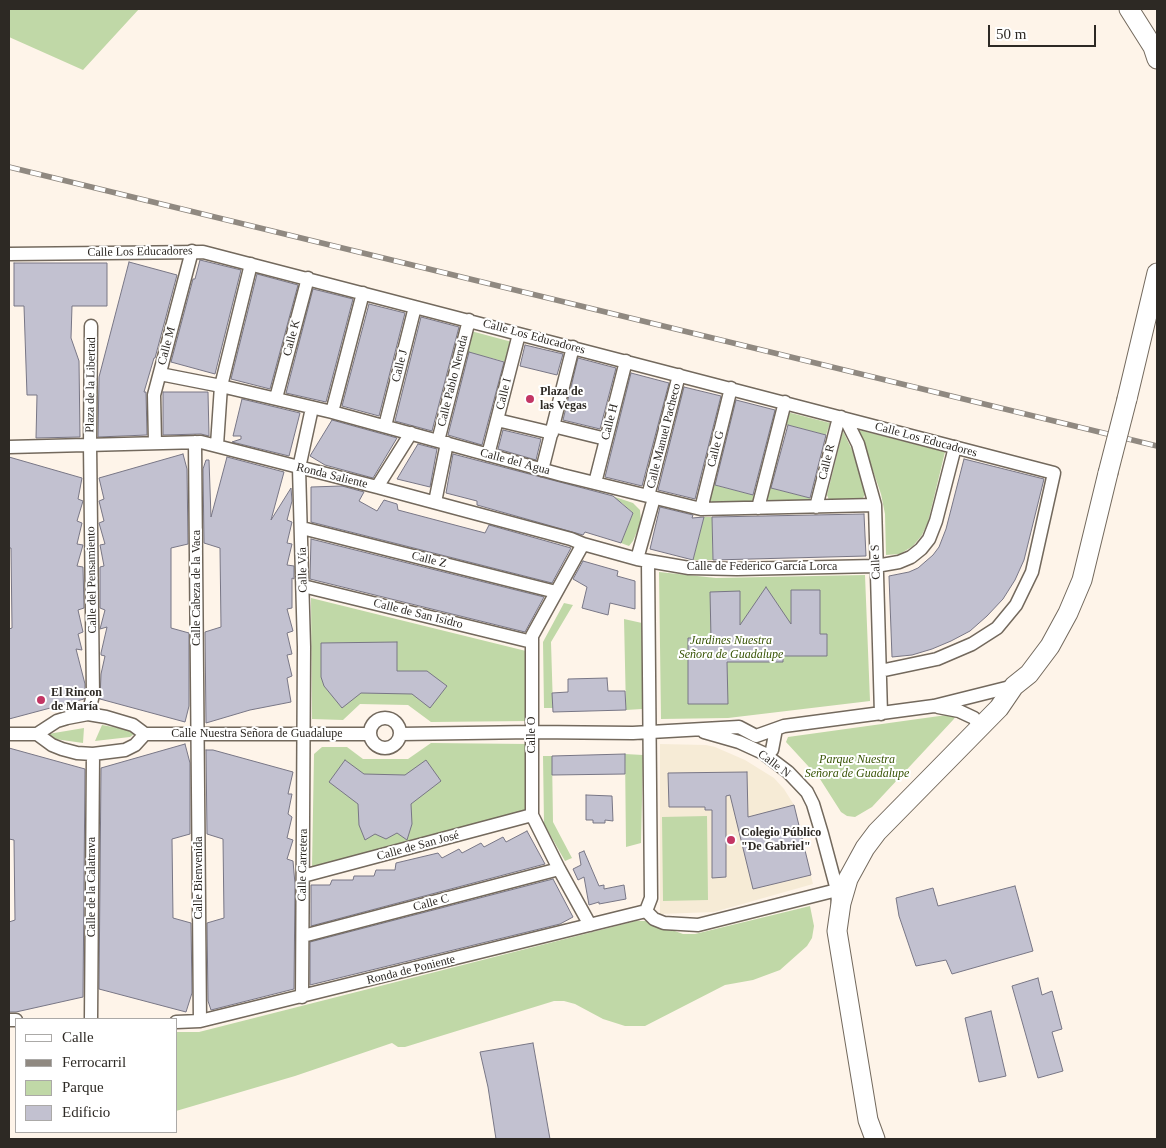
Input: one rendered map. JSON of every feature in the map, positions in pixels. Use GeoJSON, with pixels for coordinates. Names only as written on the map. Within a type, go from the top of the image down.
{"type":"FeatureCollection","features":[{"type":"Feature","properties":{"kind":"main road"},"geometry":{"type":"LineString","coordinates":[[1129,9],[1153,47],[1157,59]]}},
{"type":"Feature","properties":{"kind":"main road"},"geometry":{"type":"LineString","coordinates":[[868,1139],[868,1120],[843,975],[838,923],[848,880],[865,848],[877,832],[999,708],[1014,686],[1029,674],[1050,646],[1068,613],[1082,580],[1157,273]]}},
{"type":"Feature","properties":{"kind":"main road"},"geometry":{"type":"LineString","coordinates":[[868,1120],[875,1139]]}},
{"type":"Feature","properties":{"kind":"street","name":"Calle M"},"geometry":{"type":"LineString","coordinates":[[155,443],[154,395],[192,251]]}},
{"type":"Feature","properties":{"kind":"street","name":"Calle Los Educadores"},"geometry":{"type":"LineString","coordinates":[[9,254],[203,252],[1054,473],[1032,572],[1016,605],[998,628],[972,644],[937,659],[880,671]]}},
{"type":"Feature","properties":{"kind":"street"},"geometry":{"type":"LineString","coordinates":[[217,445],[220,386],[250,264]]}},
{"type":"Feature","properties":{"kind":"street","name":"Calle K"},"geometry":{"type":"LineString","coordinates":[[276,398],[308,278]]}},
{"type":"Feature","properties":{"kind":"street"},"geometry":{"type":"LineString","coordinates":[[332,412],[363,293]]}},
{"type":"Feature","properties":{"kind":"street","name":"Calle J"},"geometry":{"type":"LineString","coordinates":[[385,426],[415,307]]}},
{"type":"Feature","properties":{"kind":"street","name":"Calle Pablo Neruda"},"geometry":{"type":"LineString","coordinates":[[435,502],[442,442],[469,320]]}},
{"type":"Feature","properties":{"kind":"street","name":"Plaza de la Libertad"},"geometry":{"type":"LineString","coordinates":[[90,444],[92,326]]}},
{"type":"Feature","properties":{"kind":"street","name":"Calle I"},"geometry":{"type":"LineString","coordinates":[[488,455],[519,334]]}},
{"type":"Feature","properties":{"kind":"street"},"geometry":{"type":"LineString","coordinates":[[542,470],[573,348]]}},
{"type":"Feature","properties":{"kind":"street","name":"Calle H"},"geometry":{"type":"LineString","coordinates":[[595,483],[626,361]]}},
{"type":"Feature","properties":{"kind":"street","name":"Calle del Agua"},"geometry":{"type":"LineString","coordinates":[[160,374],[276,398],[542,470],[701,509],[875,505]]}},
{"type":"Feature","properties":{"kind":"street","name":"Calle Manuel Pacheco"},"geometry":{"type":"LineString","coordinates":[[643,560],[651,497],[679,375]]}},
{"type":"Feature","properties":{"kind":"street","name":"Calle G"},"geometry":{"type":"LineString","coordinates":[[701,509],[730,388]]}},
{"type":"Feature","properties":{"kind":"street"},"geometry":{"type":"LineString","coordinates":[[758,508],[785,402]]}},
{"type":"Feature","properties":{"kind":"street","name":"Calle Vía"},"geometry":{"type":"LineString","coordinates":[[304,734],[302,528],[299,468],[312,408]]}},
{"type":"Feature","properties":{"kind":"street","name":"Calle S"},"geometry":{"type":"LineString","coordinates":[[842,417],[848,424],[858,444],[875,505],[881,714]]}},
{"type":"Feature","properties":{"kind":"street","name":"Calle R"},"geometry":{"type":"LineString","coordinates":[[816,507],[837,425],[842,417]]}},
{"type":"Feature","properties":{"kind":"street"},"geometry":{"type":"LineString","coordinates":[[497,420],[606,439]]}},
{"type":"Feature","properties":{"kind":"street"},"geometry":{"type":"LineString","coordinates":[[377,486],[411,434]]}},
{"type":"Feature","properties":{"kind":"street","name":"Ronda Saliente"},"geometry":{"type":"LineString","coordinates":[[9,447],[195,442],[217,445],[299,468],[377,486],[643,560]]}},
{"type":"Feature","properties":{"kind":"street","name":"Calle Cabeza de la Vaca"},"geometry":{"type":"LineString","coordinates":[[195,442],[198,734]]}},
{"type":"Feature","properties":{"kind":"street","name":"Calle del Pensamiento"},"geometry":{"type":"LineString","coordinates":[[88,714],[93,695],[90,444]]}},
{"type":"Feature","properties":{"kind":"street","name":"Calle de Federico García Lorca"},"geometry":{"type":"LineString","coordinates":[[643,560],[689,568],[737,569],[876,566],[899,562],[911,557],[929,539],[936,521],[955,447]]}},
{"type":"Feature","properties":{"kind":"street","name":"Calle Z"},"geometry":{"type":"LineString","coordinates":[[302,528],[556,592]]}},
{"type":"Feature","properties":{"kind":"street","name":"Calle O"},"geometry":{"type":"LineString","coordinates":[[582,544],[532,636],[532,816],[590,925]]}},
{"type":"Feature","properties":{"kind":"street"},"geometry":{"type":"LineString","coordinates":[[643,560],[649,732],[651,898],[646,911],[654,919],[664,923],[698,925],[833,891]]}},
{"type":"Feature","properties":{"kind":"street","name":"Calle de San Isidro"},"geometry":{"type":"LineString","coordinates":[[303,586],[532,642]]}},
{"type":"Feature","properties":{"kind":"street"},"geometry":{"type":"LineString","coordinates":[[750,747],[756,736],[784,726],[934,706],[1014,686]]}},
{"type":"Feature","properties":{"kind":"street"},"geometry":{"type":"LineString","coordinates":[[934,706],[959,711],[974,718],[980,728]]}},
{"type":"Feature","properties":{"kind":"street","name":"Calle Nuestra Señora de Guadalupe"},"geometry":{"type":"LineString","coordinates":[[37,734],[57,721],[88,714],[133,725],[145,734],[369,734]]}},
{"type":"Feature","properties":{"kind":"street"},"geometry":{"type":"LineString","coordinates":[[387,718],[398,725],[401,734],[398,743],[385,749],[372,743],[369,734],[374,722],[387,718]]}},
{"type":"Feature","properties":{"kind":"street"},"geometry":{"type":"LineString","coordinates":[[401,734],[649,732],[740,727],[756,736],[784,760],[807,792]]}},
{"type":"Feature","properties":{"kind":"street"},"geometry":{"type":"LineString","coordinates":[[772,750],[776,729]]}},
{"type":"Feature","properties":{"kind":"street","name":"Calle N"},"geometry":{"type":"LineString","coordinates":[[697,730],[763,753],[788,772],[807,792],[813,804],[822,834],[838,923]]}},
{"type":"Feature","properties":{"kind":"street"},"geometry":{"type":"LineString","coordinates":[[9,734],[37,734],[52,746],[93,754],[125,750],[135,745],[145,734]]}},
{"type":"Feature","properties":{"kind":"street","name":"Calle Bienvenida"},"geometry":{"type":"LineString","coordinates":[[198,734],[200,1021]]}},
{"type":"Feature","properties":{"kind":"street","name":"Calle Carretera"},"geometry":{"type":"LineString","coordinates":[[302,997],[304,734]]}},
{"type":"Feature","properties":{"kind":"street","name":"Calle de la Calatrava"},"geometry":{"type":"LineString","coordinates":[[91,1018],[93,754]]}},
{"type":"Feature","properties":{"kind":"street","name":"Calle de San José"},"geometry":{"type":"LineString","coordinates":[[303,876],[532,816]]}},
{"type":"Feature","properties":{"kind":"street","name":"Calle C"},"geometry":{"type":"LineString","coordinates":[[303,936],[559,869]]}},
{"type":"Feature","properties":{"kind":"street","name":"Ronda de Poniente"},"geometry":{"type":"LineString","coordinates":[[178,1022],[200,1021],[302,997],[646,911]]}},
{"type":"Feature","properties":{"kind":"shaded area","name":"Colegio Público \"De Gabriel\""},"geometry":{"type":"Polygon","coordinates":[[[660,744],[706,745],[715,747],[745,760],[774,778],[794,805],[813,884],[714,912],[660,914],[660,744]]]}},
{"type":"Feature","properties":{"kind":"green space"},"geometry":{"type":"Polygon","coordinates":[[[9,9],[139,9],[83,70],[9,37],[9,9]]]}},
{"type":"Feature","properties":{"kind":"green space"},"geometry":{"type":"Polygon","coordinates":[[[471,331],[512,342],[507,362],[466,352],[471,331]]]}},
{"type":"Feature","properties":{"kind":"green space"},"geometry":{"type":"Polygon","coordinates":[[[787,412],[830,423],[826,435],[784,424],[787,412]]]}},
{"type":"Feature","properties":{"kind":"green space"},"geometry":{"type":"Polygon","coordinates":[[[859,430],[945,452],[928,522],[922,535],[913,546],[900,554],[886,555],[885,514],[881,494],[859,430]]]}},
{"type":"Feature","properties":{"kind":"green space"},"geometry":{"type":"Polygon","coordinates":[[[843,431],[853,452],[865,494],[862,500],[829,500],[827,495],[843,431]]]}},
{"type":"Feature","properties":{"kind":"green space"},"geometry":{"type":"Polygon","coordinates":[[[714,485],[757,496],[755,503],[713,503],[710,500],[714,485]]]}},
{"type":"Feature","properties":{"kind":"green space"},"geometry":{"type":"Polygon","coordinates":[[[767,487],[810,498],[809,501],[763,503],[767,487]]]}},
{"type":"Feature","properties":{"kind":"green space"},"geometry":{"type":"Polygon","coordinates":[[[600,492],[633,503],[640,510],[641,522],[629,546],[621,543],[633,513],[622,503],[597,496],[600,492]]]}},
{"type":"Feature","properties":{"kind":"green space"},"geometry":{"type":"Polygon","coordinates":[[[704,517],[712,517],[713,560],[693,560],[704,517]]]}},
{"type":"Feature","properties":{"kind":"green space","name":"Jardines Nuestra Señora de Guadalupe"},"geometry":{"type":"Polygon","coordinates":[[[659,572],[716,578],[865,575],[870,701],[728,718],[661,719],[659,572]]]}},
{"type":"Feature","properties":{"kind":"green space"},"geometry":{"type":"Polygon","coordinates":[[[311,598],[526,651],[527,721],[431,722],[408,705],[360,704],[343,720],[312,719],[311,598]]]}},
{"type":"Feature","properties":{"kind":"green space"},"geometry":{"type":"Polygon","coordinates":[[[564,603],[573,605],[551,642],[553,708],[544,708],[543,642],[564,603]]]}},
{"type":"Feature","properties":{"kind":"green space"},"geometry":{"type":"Polygon","coordinates":[[[624,619],[642,623],[642,709],[626,710],[624,619]]]}},
{"type":"Feature","properties":{"kind":"green space","name":"Parque Nuestra Señora de Guadalupe"},"geometry":{"type":"Polygon","coordinates":[[[954,714],[956,716],[953,720],[872,807],[855,817],[847,816],[841,812],[820,779],[786,742],[788,737],[954,714]]]}},
{"type":"Feature","properties":{"kind":"green space"},"geometry":{"type":"Polygon","coordinates":[[[102,725],[129,730],[134,734],[130,737],[95,741],[102,725]]]}},
{"type":"Feature","properties":{"kind":"green space"},"geometry":{"type":"Polygon","coordinates":[[[84,728],[83,743],[55,739],[48,734],[84,728]]]}},
{"type":"Feature","properties":{"kind":"green space"},"geometry":{"type":"Polygon","coordinates":[[[431,743],[528,744],[528,814],[312,868],[314,754],[322,747],[347,747],[363,759],[408,759],[431,743]]]}},
{"type":"Feature","properties":{"kind":"green space"},"geometry":{"type":"Polygon","coordinates":[[[625,754],[643,755],[641,843],[626,847],[625,754]]]}},
{"type":"Feature","properties":{"kind":"green space"},"geometry":{"type":"Polygon","coordinates":[[[543,756],[552,756],[553,822],[572,858],[565,861],[544,824],[543,756]]]}},
{"type":"Feature","properties":{"kind":"green space"},"geometry":{"type":"Polygon","coordinates":[[[707,816],[708,900],[663,901],[662,817],[707,816]]]}},
{"type":"Feature","properties":{"kind":"green space"},"geometry":{"type":"Polygon","coordinates":[[[810,906],[814,926],[812,938],[807,946],[780,970],[753,980],[725,985],[645,1026],[625,1026],[603,1019],[575,1004],[554,1001],[405,1047],[398,1047],[392,1043],[295,1076],[178,1110],[178,1032],[199,1032],[636,921],[647,921],[683,934],[695,934],[810,906]]]}},
{"type":"Feature","properties":{"kind":"building"},"geometry":{"type":"Polygon","coordinates":[[[200,260],[241,270],[215,374],[171,362],[193,279],[195,279],[200,260]]]}},
{"type":"Feature","properties":{"kind":"building"},"geometry":{"type":"Polygon","coordinates":[[[129,262],[177,275],[144,392],[146,392],[147,435],[98,437],[99,377],[129,262]]]}},
{"type":"Feature","properties":{"kind":"building"},"geometry":{"type":"Polygon","coordinates":[[[14,263],[107,263],[107,306],[72,306],[71,338],[79,361],[80,437],[36,438],[37,395],[27,395],[24,306],[14,306],[14,263]]]}},
{"type":"Feature","properties":{"kind":"building"},"geometry":{"type":"Polygon","coordinates":[[[257,274],[298,285],[270,389],[231,379],[257,274]]]}},
{"type":"Feature","properties":{"kind":"building"},"geometry":{"type":"Polygon","coordinates":[[[313,289],[353,299],[326,402],[286,393],[313,289]]]}},
{"type":"Feature","properties":{"kind":"building"},"geometry":{"type":"Polygon","coordinates":[[[369,304],[405,313],[379,416],[342,406],[369,304]]]}},
{"type":"Feature","properties":{"kind":"building"},"geometry":{"type":"Polygon","coordinates":[[[421,317],[459,327],[432,431],[395,421],[421,317]]]}},
{"type":"Feature","properties":{"kind":"building"},"geometry":{"type":"Polygon","coordinates":[[[525,345],[563,354],[557,375],[520,366],[525,345]]]}},
{"type":"Feature","properties":{"kind":"building"},"geometry":{"type":"Polygon","coordinates":[[[469,352],[504,362],[482,445],[448,435],[469,352]]]}},
{"type":"Feature","properties":{"kind":"building"},"geometry":{"type":"Polygon","coordinates":[[[578,358],[616,368],[600,429],[563,420],[578,358]]]}},
{"type":"Feature","properties":{"kind":"building"},"geometry":{"type":"Polygon","coordinates":[[[631,373],[669,383],[642,486],[605,477],[631,373]]]}},
{"type":"Feature","properties":{"kind":"building"},"geometry":{"type":"Polygon","coordinates":[[[684,387],[721,396],[695,499],[658,490],[684,387]]]}},
{"type":"Feature","properties":{"kind":"building"},"geometry":{"type":"Polygon","coordinates":[[[163,392],[208,392],[209,436],[201,434],[163,435],[163,392]]]}},
{"type":"Feature","properties":{"kind":"building"},"geometry":{"type":"Polygon","coordinates":[[[242,399],[300,413],[289,456],[232,442],[241,439],[241,436],[233,436],[242,399]]]}},
{"type":"Feature","properties":{"kind":"building"},"geometry":{"type":"Polygon","coordinates":[[[736,400],[775,410],[753,495],[715,485],[736,400]]]}},
{"type":"Feature","properties":{"kind":"building"},"geometry":{"type":"Polygon","coordinates":[[[332,420],[397,438],[373,478],[325,465],[310,456],[332,420]]]}},
{"type":"Feature","properties":{"kind":"building"},"geometry":{"type":"Polygon","coordinates":[[[788,425],[826,435],[810,498],[771,488],[788,425]]]}},
{"type":"Feature","properties":{"kind":"building"},"geometry":{"type":"Polygon","coordinates":[[[503,430],[541,439],[536,460],[498,449],[503,430]]]}},
{"type":"Feature","properties":{"kind":"building"},"geometry":{"type":"Polygon","coordinates":[[[418,444],[437,449],[430,487],[397,479],[418,444]]]}},
{"type":"Feature","properties":{"kind":"building"},"geometry":{"type":"Polygon","coordinates":[[[183,454],[187,469],[188,544],[171,548],[171,628],[189,633],[189,706],[185,722],[100,699],[101,674],[105,656],[101,655],[101,653],[107,627],[100,629],[105,610],[100,608],[100,567],[104,566],[100,545],[105,544],[99,523],[104,521],[99,501],[104,499],[99,478],[183,454]]]}},
{"type":"Feature","properties":{"kind":"building"},"geometry":{"type":"Polygon","coordinates":[[[453,454],[613,496],[633,513],[621,543],[585,532],[583,535],[477,505],[477,501],[446,493],[453,454]]]}},
{"type":"Feature","properties":{"kind":"building"},"geometry":{"type":"Polygon","coordinates":[[[9,457],[82,478],[78,499],[83,501],[77,521],[82,523],[77,544],[83,545],[77,566],[83,567],[84,608],[78,610],[83,632],[78,634],[82,650],[76,649],[85,684],[85,694],[84,699],[9,719],[9,629],[12,628],[11,548],[9,548],[9,457]]]}},
{"type":"Feature","properties":{"kind":"building"},"geometry":{"type":"Polygon","coordinates":[[[227,457],[284,472],[271,520],[291,488],[292,501],[287,520],[292,522],[287,543],[292,544],[287,565],[294,566],[294,579],[292,578],[292,608],[287,609],[293,631],[287,633],[292,654],[287,655],[292,676],[287,678],[291,702],[250,710],[206,723],[205,632],[221,627],[220,548],[204,543],[203,469],[206,460],[209,460],[211,517],[227,457]]]}},
{"type":"Feature","properties":{"kind":"building"},"geometry":{"type":"Polygon","coordinates":[[[964,459],[1044,479],[1024,560],[1015,580],[1003,599],[970,631],[932,649],[912,655],[892,657],[889,576],[918,568],[939,547],[946,529],[964,459]]]}},
{"type":"Feature","properties":{"kind":"building"},"geometry":{"type":"Polygon","coordinates":[[[342,486],[364,492],[359,501],[377,511],[384,500],[397,504],[398,510],[485,533],[489,525],[571,548],[552,583],[311,522],[311,487],[342,486]]]}},
{"type":"Feature","properties":{"kind":"building"},"geometry":{"type":"Polygon","coordinates":[[[660,507],[693,515],[692,518],[704,517],[693,560],[650,549],[660,507]]]}},
{"type":"Feature","properties":{"kind":"building"},"geometry":{"type":"Polygon","coordinates":[[[864,514],[866,556],[713,560],[712,517],[864,514]]]}},
{"type":"Feature","properties":{"kind":"building"},"geometry":{"type":"Polygon","coordinates":[[[311,539],[544,597],[525,632],[310,579],[311,539]]]}},
{"type":"Feature","properties":{"kind":"building"},"geometry":{"type":"Polygon","coordinates":[[[583,561],[618,571],[617,576],[635,581],[635,609],[610,603],[608,615],[582,608],[587,587],[573,579],[583,561]]]}},
{"type":"Feature","properties":{"kind":"building"},"geometry":{"type":"Polygon","coordinates":[[[766,587],[791,624],[791,590],[820,590],[820,634],[827,634],[827,656],[783,656],[783,662],[727,662],[728,704],[688,704],[688,638],[711,638],[710,592],[740,591],[740,625],[766,587]]]}},
{"type":"Feature","properties":{"kind":"building"},"geometry":{"type":"Polygon","coordinates":[[[397,642],[397,671],[427,671],[447,686],[430,708],[412,694],[361,693],[342,708],[324,686],[321,677],[321,643],[397,642]]]}},
{"type":"Feature","properties":{"kind":"building"},"geometry":{"type":"Polygon","coordinates":[[[607,678],[608,691],[625,691],[626,710],[553,712],[552,693],[568,692],[568,679],[607,678]]]}},
{"type":"Feature","properties":{"kind":"building"},"geometry":{"type":"Polygon","coordinates":[[[185,744],[190,763],[190,834],[172,839],[173,918],[191,923],[192,993],[186,1012],[99,989],[101,768],[185,744]]]}},
{"type":"Feature","properties":{"kind":"building"},"geometry":{"type":"Polygon","coordinates":[[[9,748],[85,769],[83,997],[16,1012],[9,1012],[9,922],[15,920],[14,840],[9,839],[9,748]]]}},
{"type":"Feature","properties":{"kind":"building"},"geometry":{"type":"Polygon","coordinates":[[[206,750],[213,750],[293,772],[288,794],[292,794],[288,814],[292,817],[287,838],[293,840],[287,859],[293,861],[295,884],[294,989],[211,1010],[208,1001],[207,923],[224,918],[223,839],[207,834],[206,750]]]}},
{"type":"Feature","properties":{"kind":"building"},"geometry":{"type":"Polygon","coordinates":[[[625,754],[625,774],[552,775],[552,756],[625,754]]]}},
{"type":"Feature","properties":{"kind":"building"},"geometry":{"type":"Polygon","coordinates":[[[345,760],[364,774],[405,775],[426,760],[441,781],[411,804],[412,824],[407,840],[397,833],[386,839],[375,834],[365,840],[359,825],[358,804],[329,782],[345,760]]]}},
{"type":"Feature","properties":{"kind":"building"},"geometry":{"type":"Polygon","coordinates":[[[747,772],[748,817],[794,805],[811,875],[753,889],[730,795],[726,796],[726,877],[712,878],[712,810],[705,810],[705,807],[669,807],[668,773],[747,772]]]}},
{"type":"Feature","properties":{"kind":"building"},"geometry":{"type":"Polygon","coordinates":[[[586,795],[612,796],[613,821],[605,820],[605,823],[593,823],[593,820],[586,820],[586,795]]]}},
{"type":"Feature","properties":{"kind":"building"},"geometry":{"type":"Polygon","coordinates":[[[527,831],[545,864],[311,926],[311,885],[330,885],[332,880],[353,880],[354,876],[374,876],[376,870],[395,870],[396,863],[438,853],[442,858],[459,849],[462,853],[481,843],[484,847],[503,837],[506,842],[527,831]]]}},
{"type":"Feature","properties":{"kind":"building"},"geometry":{"type":"Polygon","coordinates":[[[584,851],[599,886],[604,885],[604,889],[624,885],[626,899],[589,905],[584,877],[578,880],[573,869],[581,865],[579,853],[584,851]]]}},
{"type":"Feature","properties":{"kind":"building"},"geometry":{"type":"Polygon","coordinates":[[[553,879],[573,917],[560,924],[310,985],[310,942],[553,879]]]}},
{"type":"Feature","properties":{"kind":"building"},"geometry":{"type":"Polygon","coordinates":[[[1015,886],[1033,951],[952,974],[946,960],[916,966],[899,916],[896,898],[933,888],[938,906],[1015,886]]]}},
{"type":"Feature","properties":{"kind":"building"},"geometry":{"type":"Polygon","coordinates":[[[1038,978],[1042,995],[1052,991],[1062,1029],[1052,1032],[1063,1071],[1038,1078],[1012,986],[1038,978]]]}},
{"type":"Feature","properties":{"kind":"building"},"geometry":{"type":"Polygon","coordinates":[[[991,1011],[1006,1076],[979,1082],[965,1018],[991,1011]]]}},
{"type":"Feature","properties":{"kind":"building"},"geometry":{"type":"Polygon","coordinates":[[[533,1043],[550,1139],[496,1139],[488,1087],[480,1052],[533,1043]]]}},
{"type":"Feature","properties":{"kind":"railway"},"geometry":{"type":"LineString","coordinates":[[9,167],[1157,446]]}},
{"type":"Feature","properties":{"kind":"place","name":"Plaza de las Vegas"},"geometry":{"type":"Point","coordinates":[530,399]}},
{"type":"Feature","properties":{"kind":"place","name":"El Rincon de María"},"geometry":{"type":"Point","coordinates":[41,700]}},
{"type":"Feature","properties":{"kind":"place","name":"Colegio Público \"De Gabriel\""},"geometry":{"type":"Point","coordinates":[731,840]}}]}
